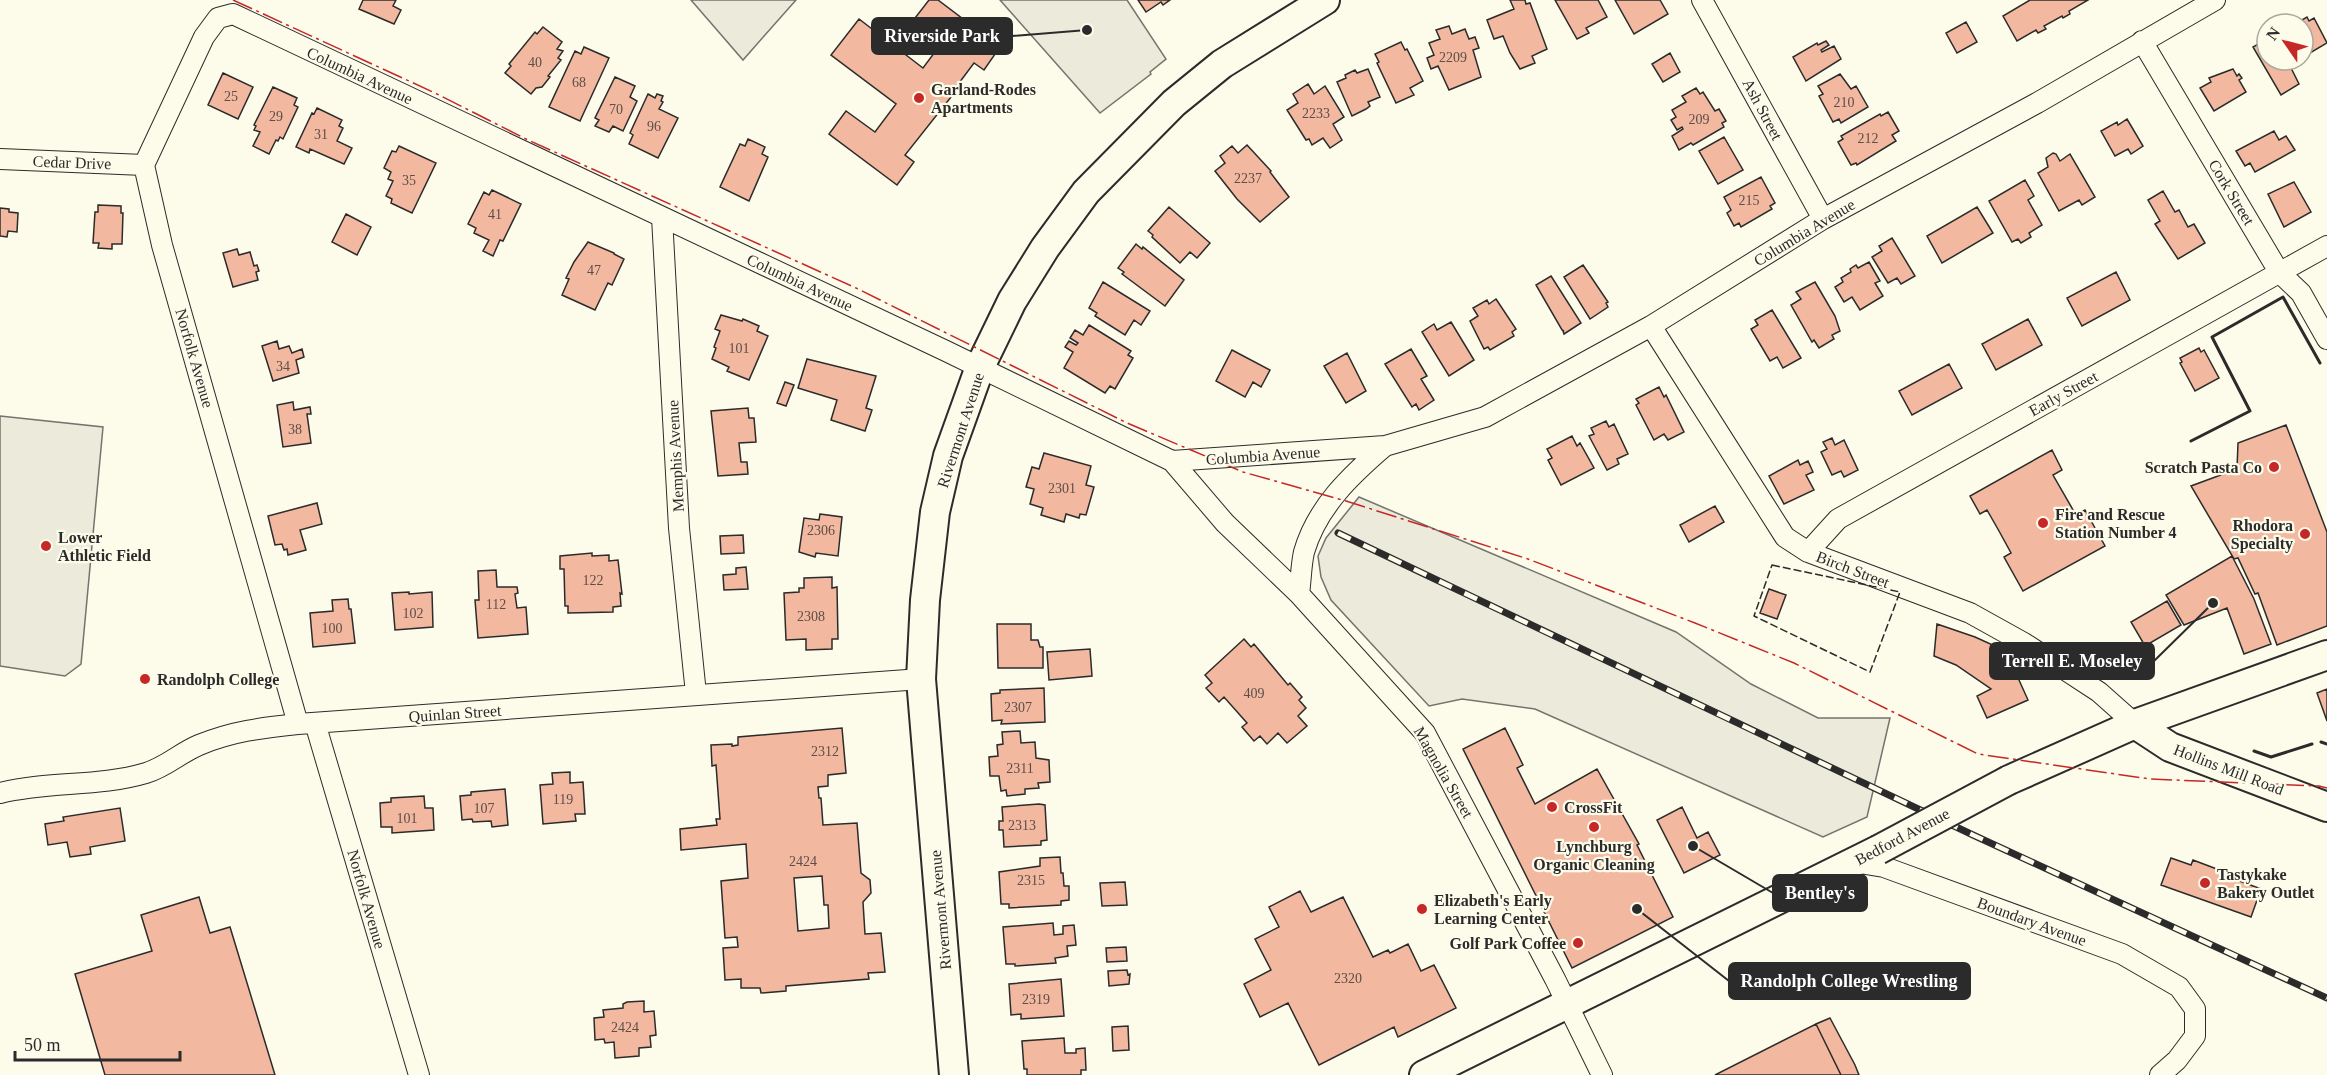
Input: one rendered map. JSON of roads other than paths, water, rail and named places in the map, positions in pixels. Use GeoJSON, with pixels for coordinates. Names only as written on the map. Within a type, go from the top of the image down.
{"type":"FeatureCollection","features":[{"type":"Feature","properties":{"kind":"main road","name":"Rivermont Avenue"},"geometry":{"type":"LineString","coordinates":[[954,1075],[921,679],[925,600],[935,513],[948,456],[980,368],[1014,297],[1045,248],[1086,192],[1174,103],[1222,64],[1325,0]]}},
{"type":"Feature","properties":{"kind":"main road","name":"Bedford Avenue"},"geometry":{"type":"LineString","coordinates":[[1424,1075],[1866,856],[2009,780],[2135,724],[2327,655]]}},
{"type":"Feature","properties":{"kind":"main road","name":"Hollins Mill Road"},"geometry":{"type":"LineString","coordinates":[[2135,724],[2170,747],[2327,807]]}},
{"type":"Feature","properties":{"kind":"street","name":"Ash Street"},"geometry":{"type":"LineString","coordinates":[[1702,0],[1823,219]]}},
{"type":"Feature","properties":{"kind":"street","name":"Columbia Avenue"},"geometry":{"type":"LineString","coordinates":[[144,165],[204,37],[218,18],[233,14],[1172,461],[1386,446],[1485,417],[1651,326],[1823,219],[2037,103],[2215,0]]}},
{"type":"Feature","properties":{"kind":"street","name":"Cork Street"},"geometry":{"type":"LineString","coordinates":[[2142,41],[2279,272],[2301,293],[2327,339]]}},
{"type":"Feature","properties":{"kind":"street","name":"Cedar Drive"},"geometry":{"type":"LineString","coordinates":[[0,159],[144,165]]}},
{"type":"Feature","properties":{"kind":"street","name":"Norfolk Avenue"},"geometry":{"type":"LineString","coordinates":[[144,165],[162,245],[306,724],[419,1075]]}},
{"type":"Feature","properties":{"kind":"street","name":"Memphis Avenue"},"geometry":{"type":"LineString","coordinates":[[662,217],[679,528],[696,694]]}},
{"type":"Feature","properties":{"kind":"street","name":"Early Street"},"geometry":{"type":"LineString","coordinates":[[1808,552],[1838,519],[2327,246]]}},
{"type":"Feature","properties":{"kind":"street","name":"Birch Street"},"geometry":{"type":"LineString","coordinates":[[1651,326],[1785,537],[1808,552],[1970,613],[2024,643],[2099,692],[2135,724]]}},
{"type":"Feature","properties":{"kind":"street","name":"Columbia Avenue"},"geometry":{"type":"LineString","coordinates":[[1299,594],[1305,552],[1323,511],[1353,474],[1386,446]]}},
{"type":"Feature","properties":{"kind":"street","name":"Magnolia Street"},"geometry":{"type":"LineString","coordinates":[[1172,461],[1225,522],[1299,594],[1425,733],[1568,1003],[1602,1075]]}},
{"type":"Feature","properties":{"kind":"street","name":"Quinlan Street"},"geometry":{"type":"LineString","coordinates":[[0,793],[19,788],[146,773],[164,766],[196,746],[236,731],[696,694],[921,679]]}},
{"type":"Feature","properties":{"kind":"street","name":"Boundary Avenue"},"geometry":{"type":"LineString","coordinates":[[1866,856],[1884,867],[2122,954],[2179,987],[2195,1009],[2195,1036],[2177,1060],[2160,1075]]}},
{"type":"Feature","properties":{"kind":"railway"},"geometry":{"type":"LineString","coordinates":[[1338,533],[1973,835],[2327,998]]}},
{"type":"Feature","properties":{"kind":"place","name":"Riverside Park"},"geometry":{"type":"Point","coordinates":[1087,30]}},
{"type":"Feature","properties":{"kind":"place","name":"Garland-Rodes Apartments"},"geometry":{"type":"Point","coordinates":[919,98]}},
{"type":"Feature","properties":{"kind":"place","name":"Scratch Pasta Co"},"geometry":{"type":"Point","coordinates":[2274,467]}},
{"type":"Feature","properties":{"kind":"place","name":"Fire and Rescue Station Number 4"},"geometry":{"type":"Point","coordinates":[2043,523]}},
{"type":"Feature","properties":{"kind":"place","name":"Rhodora Specialty"},"geometry":{"type":"Point","coordinates":[2305,534]}},
{"type":"Feature","properties":{"kind":"place","name":"Lower Athletic Field"},"geometry":{"type":"Point","coordinates":[46,546]}},
{"type":"Feature","properties":{"kind":"place","name":"Terrell E. Moseley"},"geometry":{"type":"Point","coordinates":[2213,603]}},
{"type":"Feature","properties":{"kind":"place","name":"Randolph College"},"geometry":{"type":"Point","coordinates":[145,679]}},
{"type":"Feature","properties":{"kind":"place","name":"CrossFit"},"geometry":{"type":"Point","coordinates":[1552,807]}},
{"type":"Feature","properties":{"kind":"place","name":"Lynchburg Organic Cleaning"},"geometry":{"type":"Point","coordinates":[1594,827]}},
{"type":"Feature","properties":{"kind":"place","name":"Bentley's"},"geometry":{"type":"Point","coordinates":[1693,846]}},
{"type":"Feature","properties":{"kind":"place","name":"Tastykake Bakery Outlet"},"geometry":{"type":"Point","coordinates":[2205,883]}},
{"type":"Feature","properties":{"kind":"place","name":"Elizabeth's Early Learning Center"},"geometry":{"type":"Point","coordinates":[1422,909]}},
{"type":"Feature","properties":{"kind":"place","name":"Randolph College Wrestling"},"geometry":{"type":"Point","coordinates":[1637,909]}},
{"type":"Feature","properties":{"kind":"place","name":"Golf Park Coffee"},"geometry":{"type":"Point","coordinates":[1578,943]}}]}
